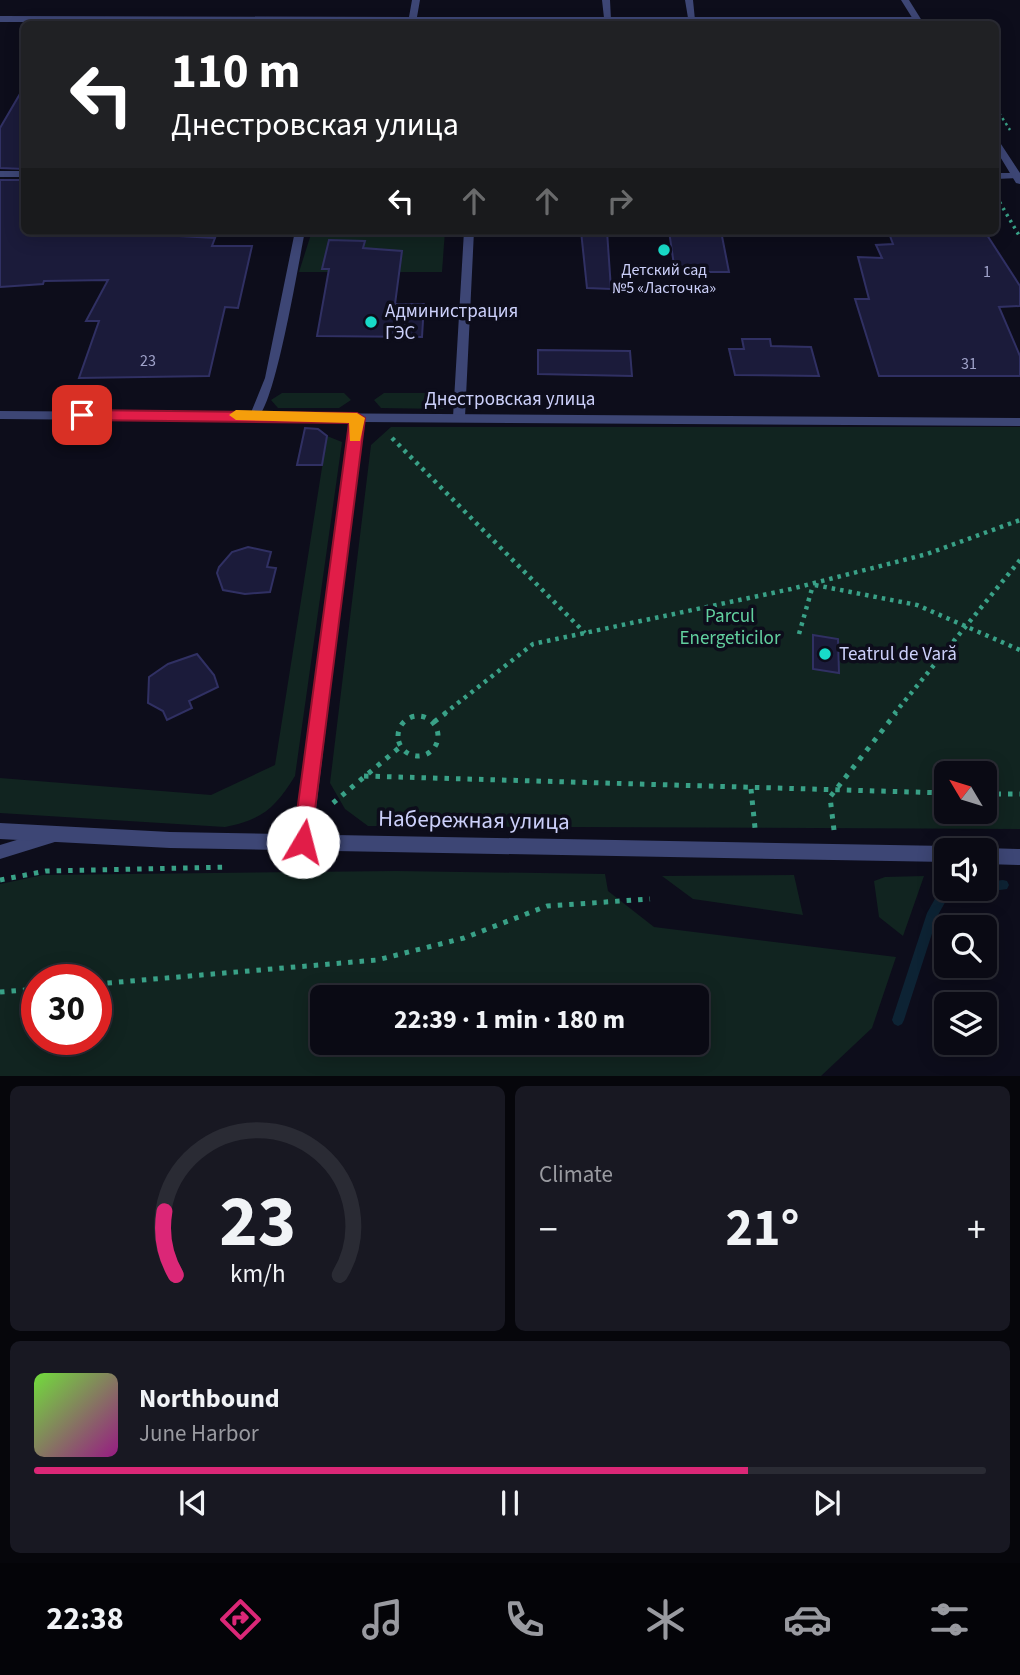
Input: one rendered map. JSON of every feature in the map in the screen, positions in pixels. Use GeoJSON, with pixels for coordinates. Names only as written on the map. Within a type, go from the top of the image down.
{"type":"FeatureCollection","features":[{"type":"Feature","properties":{"kind":"street"},"geometry":{"type":"LineString","coordinates":[[412,21],[415,0]]}},
{"type":"Feature","properties":{"kind":"street"},"geometry":{"type":"LineString","coordinates":[[905,0],[917,21]]}},
{"type":"Feature","properties":{"kind":"street"},"geometry":{"type":"LineString","coordinates":[[461,21],[608,18],[862,21]]}},
{"type":"Feature","properties":{"kind":"street"},"geometry":{"type":"LineString","coordinates":[[0,19],[275,21]]}},
{"type":"Feature","properties":{"kind":"street"},"geometry":{"type":"LineString","coordinates":[[999,148],[1018,178]]}},
{"type":"Feature","properties":{"kind":"street"},"geometry":{"type":"LineString","coordinates":[[0,174],[21,174]]}},
{"type":"Feature","properties":{"kind":"street"},"geometry":{"type":"LineString","coordinates":[[999,176],[1018,178]]}},
{"type":"Feature","properties":{"kind":"street","name":"Днестровская улица"},"geometry":{"type":"LineString","coordinates":[[0,415],[1020,422]]}},
{"type":"Feature","properties":{"kind":"street"},"geometry":{"type":"LineString","coordinates":[[304,834],[364,418]]}},
{"type":"Feature","properties":{"kind":"street","name":"Набережная улица"},"geometry":{"type":"LineString","coordinates":[[0,831],[55,836],[304,834],[934,855]]}},
{"type":"Feature","properties":{"kind":"street"},"geometry":{"type":"LineString","coordinates":[[997,856],[1020,857]]}},
{"type":"Feature","properties":{"kind":"lane"},"geometry":{"type":"LineString","coordinates":[[606,0],[608,18]]}},
{"type":"Feature","properties":{"kind":"lane"},"geometry":{"type":"LineString","coordinates":[[689,0],[692,18]]}},
{"type":"Feature","properties":{"kind":"lane"},"geometry":{"type":"LineString","coordinates":[[256,415],[270,378],[299,235]]}},
{"type":"Feature","properties":{"kind":"lane"},"geometry":{"type":"LineString","coordinates":[[459,417],[469,235]]}},
{"type":"Feature","properties":{"kind":"lane"},"geometry":{"type":"LineString","coordinates":[[0,852],[55,836]]}},
{"type":"Feature","properties":{"kind":"path"},"geometry":{"type":"LineString","coordinates":[[999,202],[1020,237]]}},
{"type":"Feature","properties":{"kind":"path"},"geometry":{"type":"LineString","coordinates":[[364,418],[586,634]]}},
{"type":"Feature","properties":{"kind":"path"},"geometry":{"type":"LineString","coordinates":[[434,722],[533,645],[812,584],[927,554],[1020,520]]}},
{"type":"Feature","properties":{"kind":"path"},"geometry":{"type":"LineString","coordinates":[[834,830],[830,797],[834,790],[1020,560]]}},
{"type":"Feature","properties":{"kind":"path"},"geometry":{"type":"LineString","coordinates":[[812,584],[917,605],[1020,650]]}},
{"type":"Feature","properties":{"kind":"path"},"geometry":{"type":"LineString","coordinates":[[799,634],[812,584]]}},
{"type":"Feature","properties":{"kind":"path"},"geometry":{"type":"LineString","coordinates":[[400,747],[397,733],[403,723],[415,717],[434,722]]}},
{"type":"Feature","properties":{"kind":"path"},"geometry":{"type":"LineString","coordinates":[[400,747],[416,755],[430,750],[439,739],[434,722]]}},
{"type":"Feature","properties":{"kind":"path"},"geometry":{"type":"LineString","coordinates":[[304,834],[364,776],[400,747]]}},
{"type":"Feature","properties":{"kind":"path"},"geometry":{"type":"LineString","coordinates":[[364,776],[934,793]]}},
{"type":"Feature","properties":{"kind":"path"},"geometry":{"type":"LineString","coordinates":[[751,789],[755,829]]}},
{"type":"Feature","properties":{"kind":"path"},"geometry":{"type":"LineString","coordinates":[[998,794],[1020,794]]}},
{"type":"Feature","properties":{"kind":"path"},"geometry":{"type":"LineString","coordinates":[[112,983],[377,960],[464,938],[547,906],[650,899]]}},
{"type":"Feature","properties":{"kind":"path"},"geometry":{"type":"LineString","coordinates":[[0,992],[21,990]]}},
{"type":"Feature","properties":{"kind":"green space"},"geometry":{"type":"Polygon","coordinates":[[[311,235],[445,235],[442,272],[299,272],[311,235]]]}},
{"type":"Feature","properties":{"kind":"green space"},"geometry":{"type":"Polygon","coordinates":[[[282,393],[344,393],[351,400],[339,408],[278,408],[271,400],[282,393]]]}},
{"type":"Feature","properties":{"kind":"green space"},"geometry":{"type":"Polygon","coordinates":[[[384,393],[446,393],[453,400],[443,409],[381,408],[374,400],[384,393]]]}},
{"type":"Feature","properties":{"kind":"green space","name":"Parcul Energeticilor"},"geometry":{"type":"Polygon","coordinates":[[[391,427],[1020,427],[1020,829],[368,826],[345,809],[330,783],[371,445],[391,427]]]}},
{"type":"Feature","properties":{"kind":"green space"},"geometry":{"type":"Polygon","coordinates":[[[327,436],[342,442],[295,776],[281,796],[266,811],[249,821],[225,827],[0,813],[0,778],[211,795],[275,765],[327,436]]]}},
{"type":"Feature","properties":{"kind":"green space"},"geometry":{"type":"Polygon","coordinates":[[[396,871],[605,874],[608,891],[654,927],[896,957],[872,1028],[821,1076],[0,1076],[0,884],[43,875],[396,871]]]}},
{"type":"Feature","properties":{"kind":"green space"},"geometry":{"type":"Polygon","coordinates":[[[794,875],[803,915],[693,899],[662,876],[794,875]]]}},
{"type":"Feature","properties":{"kind":"green space"},"geometry":{"type":"Polygon","coordinates":[[[924,876],[903,936],[879,917],[874,881],[885,877],[924,876]]]}},
{"type":"Feature","properties":{"kind":"building"},"geometry":{"type":"Polygon","coordinates":[[[21,92],[21,169],[0,168],[0,128],[21,92]]]}},
{"type":"Feature","properties":{"kind":"building"},"geometry":{"type":"Polygon","coordinates":[[[0,180],[21,180],[21,235],[162,235],[215,238],[212,246],[252,246],[238,308],[225,307],[209,376],[79,378],[99,321],[86,321],[108,280],[44,281],[43,284],[0,287],[0,180]]]}},
{"type":"Feature","properties":{"kind":"building"},"geometry":{"type":"Polygon","coordinates":[[[581,235],[607,235],[611,289],[587,288],[581,235]]]}},
{"type":"Feature","properties":{"kind":"building"},"geometry":{"type":"Polygon","coordinates":[[[670,235],[722,235],[729,272],[675,272],[670,235]]]}},
{"type":"Feature","properties":{"kind":"building"},"geometry":{"type":"Polygon","coordinates":[[[987,235],[1020,286],[1020,306],[999,307],[1020,356],[1020,376],[879,376],[855,299],[869,299],[858,257],[882,258],[876,245],[893,244],[890,236],[987,235]]]}},
{"type":"Feature","properties":{"kind":"building"},"geometry":{"type":"Polygon","coordinates":[[[329,240],[365,241],[363,248],[402,251],[395,304],[424,304],[422,337],[317,336],[329,269],[322,269],[329,240]]]}},
{"type":"Feature","properties":{"kind":"building"},"geometry":{"type":"Polygon","coordinates":[[[742,339],[770,339],[771,346],[811,347],[819,376],[735,375],[729,349],[744,349],[742,339]]]}},
{"type":"Feature","properties":{"kind":"building"},"geometry":{"type":"Polygon","coordinates":[[[538,350],[630,351],[632,376],[538,374],[538,350]]]}},
{"type":"Feature","properties":{"kind":"building"},"geometry":{"type":"Polygon","coordinates":[[[305,428],[318,429],[327,436],[322,465],[297,465],[305,428]]]}},
{"type":"Feature","properties":{"kind":"building"},"geometry":{"type":"Polygon","coordinates":[[[248,547],[271,552],[267,567],[276,568],[270,592],[245,594],[223,590],[217,573],[219,567],[232,552],[248,547]]]}},
{"type":"Feature","properties":{"kind":"building","name":"Teatrul de Vară"},"geometry":{"type":"Polygon","coordinates":[[[813,635],[838,639],[839,673],[813,669],[813,635]]]}},
{"type":"Feature","properties":{"kind":"building"},"geometry":{"type":"Polygon","coordinates":[[[197,654],[214,675],[218,687],[189,701],[192,708],[167,720],[163,711],[148,703],[149,677],[168,664],[197,654]]]}},
{"type":"Feature","properties":{"kind":"waterway"},"geometry":{"type":"LineString","coordinates":[[997,886],[1003,885]]}},
{"type":"Feature","properties":{"kind":"waterway"},"geometry":{"type":"LineString","coordinates":[[898,1020],[933,913],[940,901]]}},
{"type":"Feature","properties":{"kind":"slow traffic"},"geometry":{"type":"LineString","coordinates":[[236,415],[357,418],[355,437]]}},
{"type":"Feature","properties":{"kind":"place","name":"Детский сад №5 «Ласточка»"},"geometry":{"type":"Point","coordinates":[664,250]}},
{"type":"Feature","properties":{"kind":"place","name":"Администрация ГЭС"},"geometry":{"type":"Point","coordinates":[371,322]}},
{"type":"Feature","properties":{"kind":"place","name":"Teatrul de Vară"},"geometry":{"type":"Point","coordinates":[825,654]}},
{"type":"Feature","properties":{"kind":"route"},"geometry":{"type":"LineString","coordinates":[[82,415],[357,418],[303,842]]}}]}
